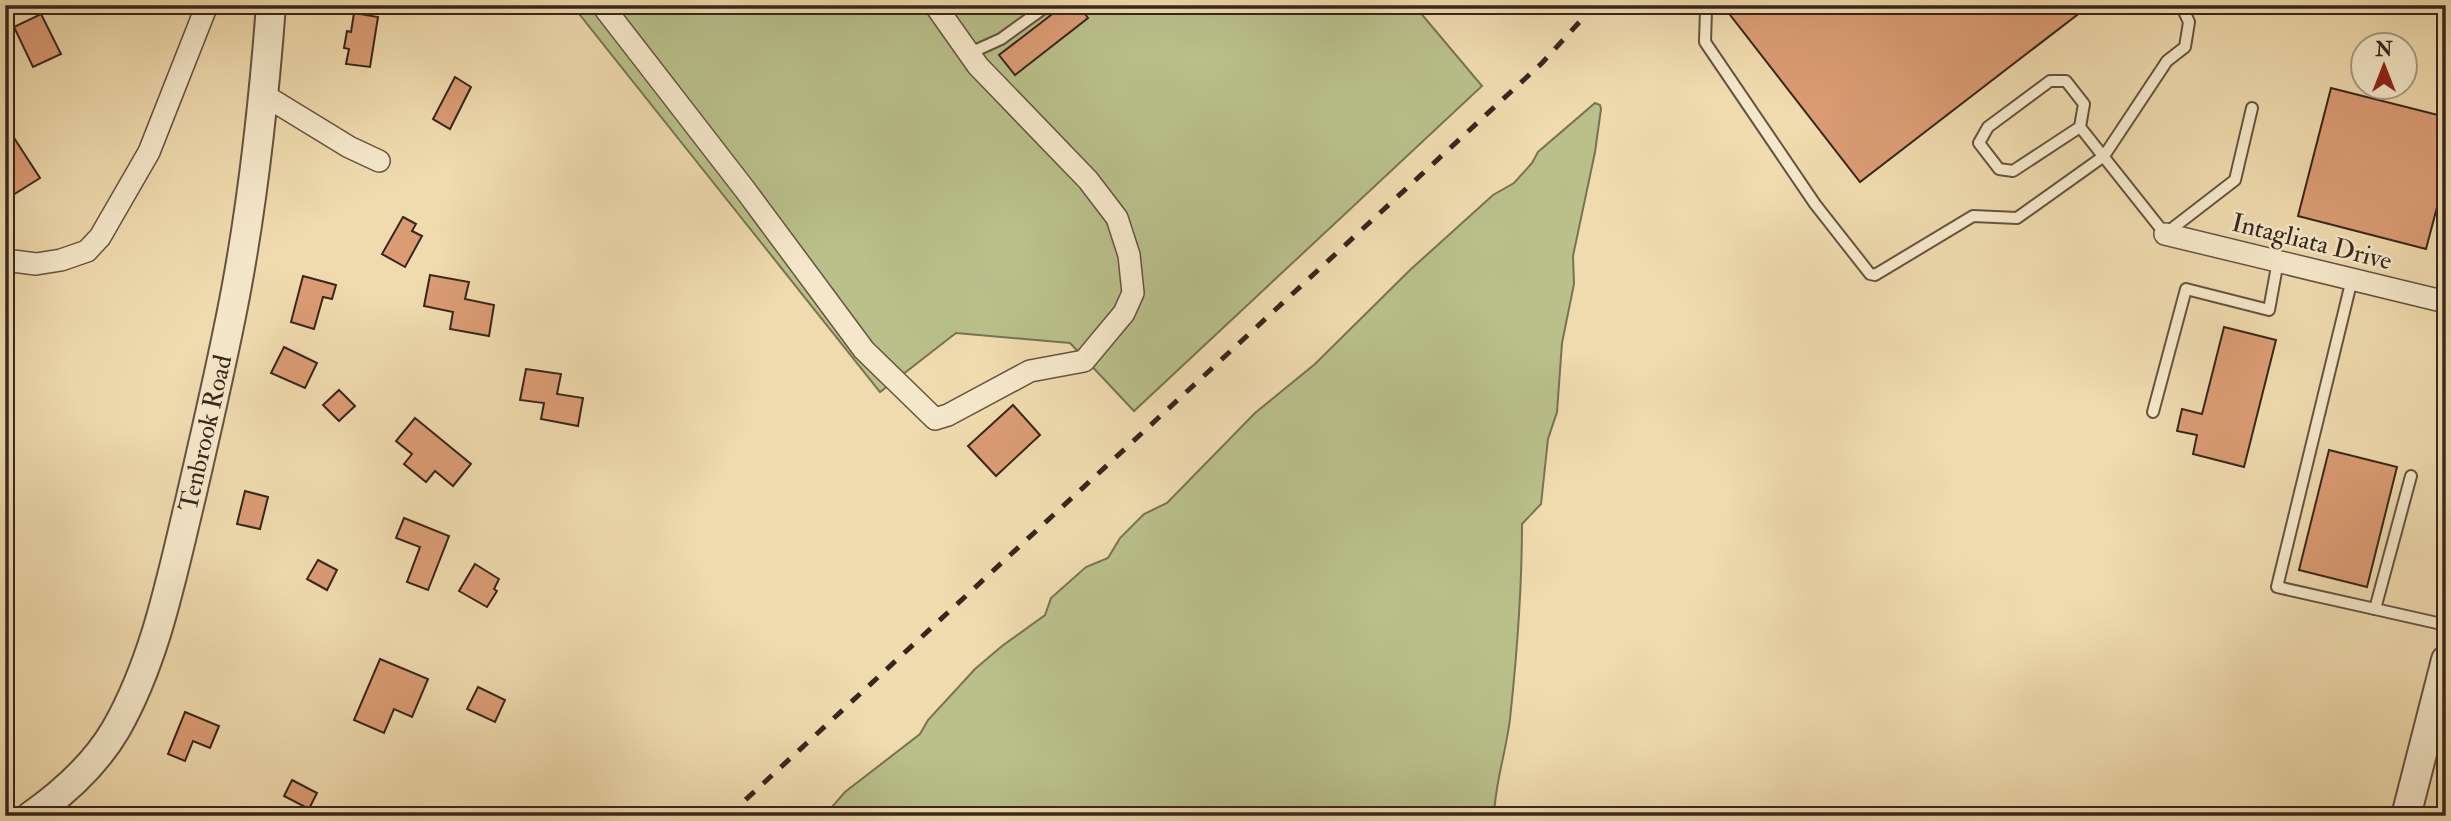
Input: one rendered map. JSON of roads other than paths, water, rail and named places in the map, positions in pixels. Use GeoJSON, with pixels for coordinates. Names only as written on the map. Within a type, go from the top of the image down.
{"type":"FeatureCollection","features":[{"type":"Feature","properties":{"kind":"street"},"geometry":{"type":"LineString","coordinates":[[5,260],[36,264],[61,260],[88,251],[100,237],[149,152],[207,5]]}},
{"type":"Feature","properties":{"kind":"street","name":"Tenbrook Road"},"geometry":{"type":"LineString","coordinates":[[31,816],[76,780],[107,744],[131,699],[156,633],[209,419],[233,308],[264,95],[271,5]]}},
{"type":"Feature","properties":{"kind":"street"},"geometry":{"type":"LineString","coordinates":[[602,5],[746,191],[864,350],[935,419],[948,415],[1030,370],[1084,361],[1124,313],[1133,293],[1129,255],[1117,218],[1088,180],[978,66],[935,5]]}},
{"type":"Feature","properties":{"kind":"street"},"geometry":{"type":"LineString","coordinates":[[264,95],[349,148],[379,161]]}},
{"type":"Feature","properties":{"kind":"street","name":"Intagliata Drive"},"geometry":{"type":"LineString","coordinates":[[2165,234],[2446,302]]}},
{"type":"Feature","properties":{"kind":"street"},"geometry":{"type":"LineString","coordinates":[[2406,816],[2446,660]]}},
{"type":"Feature","properties":{"kind":"lane"},"geometry":{"type":"LineString","coordinates":[[970,53],[1001,39],[1048,5]]}},
{"type":"Feature","properties":{"kind":"lane"},"geometry":{"type":"LineString","coordinates":[[1708,5],[1705,42],[1815,204],[1870,274],[1875,275],[1973,216],[2017,218],[2104,156],[2167,61],[2185,47],[2189,22],[2182,5]]}},
{"type":"Feature","properties":{"kind":"lane"},"geometry":{"type":"LineString","coordinates":[[2080,127],[2013,171],[1999,169],[1979,143],[1987,127],[2050,81],[2066,81],[2084,104],[2080,127],[2165,234],[2235,180],[2252,108]]}},
{"type":"Feature","properties":{"kind":"lane"},"geometry":{"type":"LineString","coordinates":[[2153,412],[2186,289],[2269,310],[2278,261]]}},
{"type":"Feature","properties":{"kind":"lane"},"geometry":{"type":"LineString","coordinates":[[2352,279],[2277,587],[2446,625]]}},
{"type":"Feature","properties":{"kind":"lane"},"geometry":{"type":"LineString","coordinates":[[2375,609],[2411,476]]}},
{"type":"Feature","properties":{"kind":"railway"},"geometry":{"type":"LineString","coordinates":[[728,816],[1542,63],[1595,5]]}}]}
